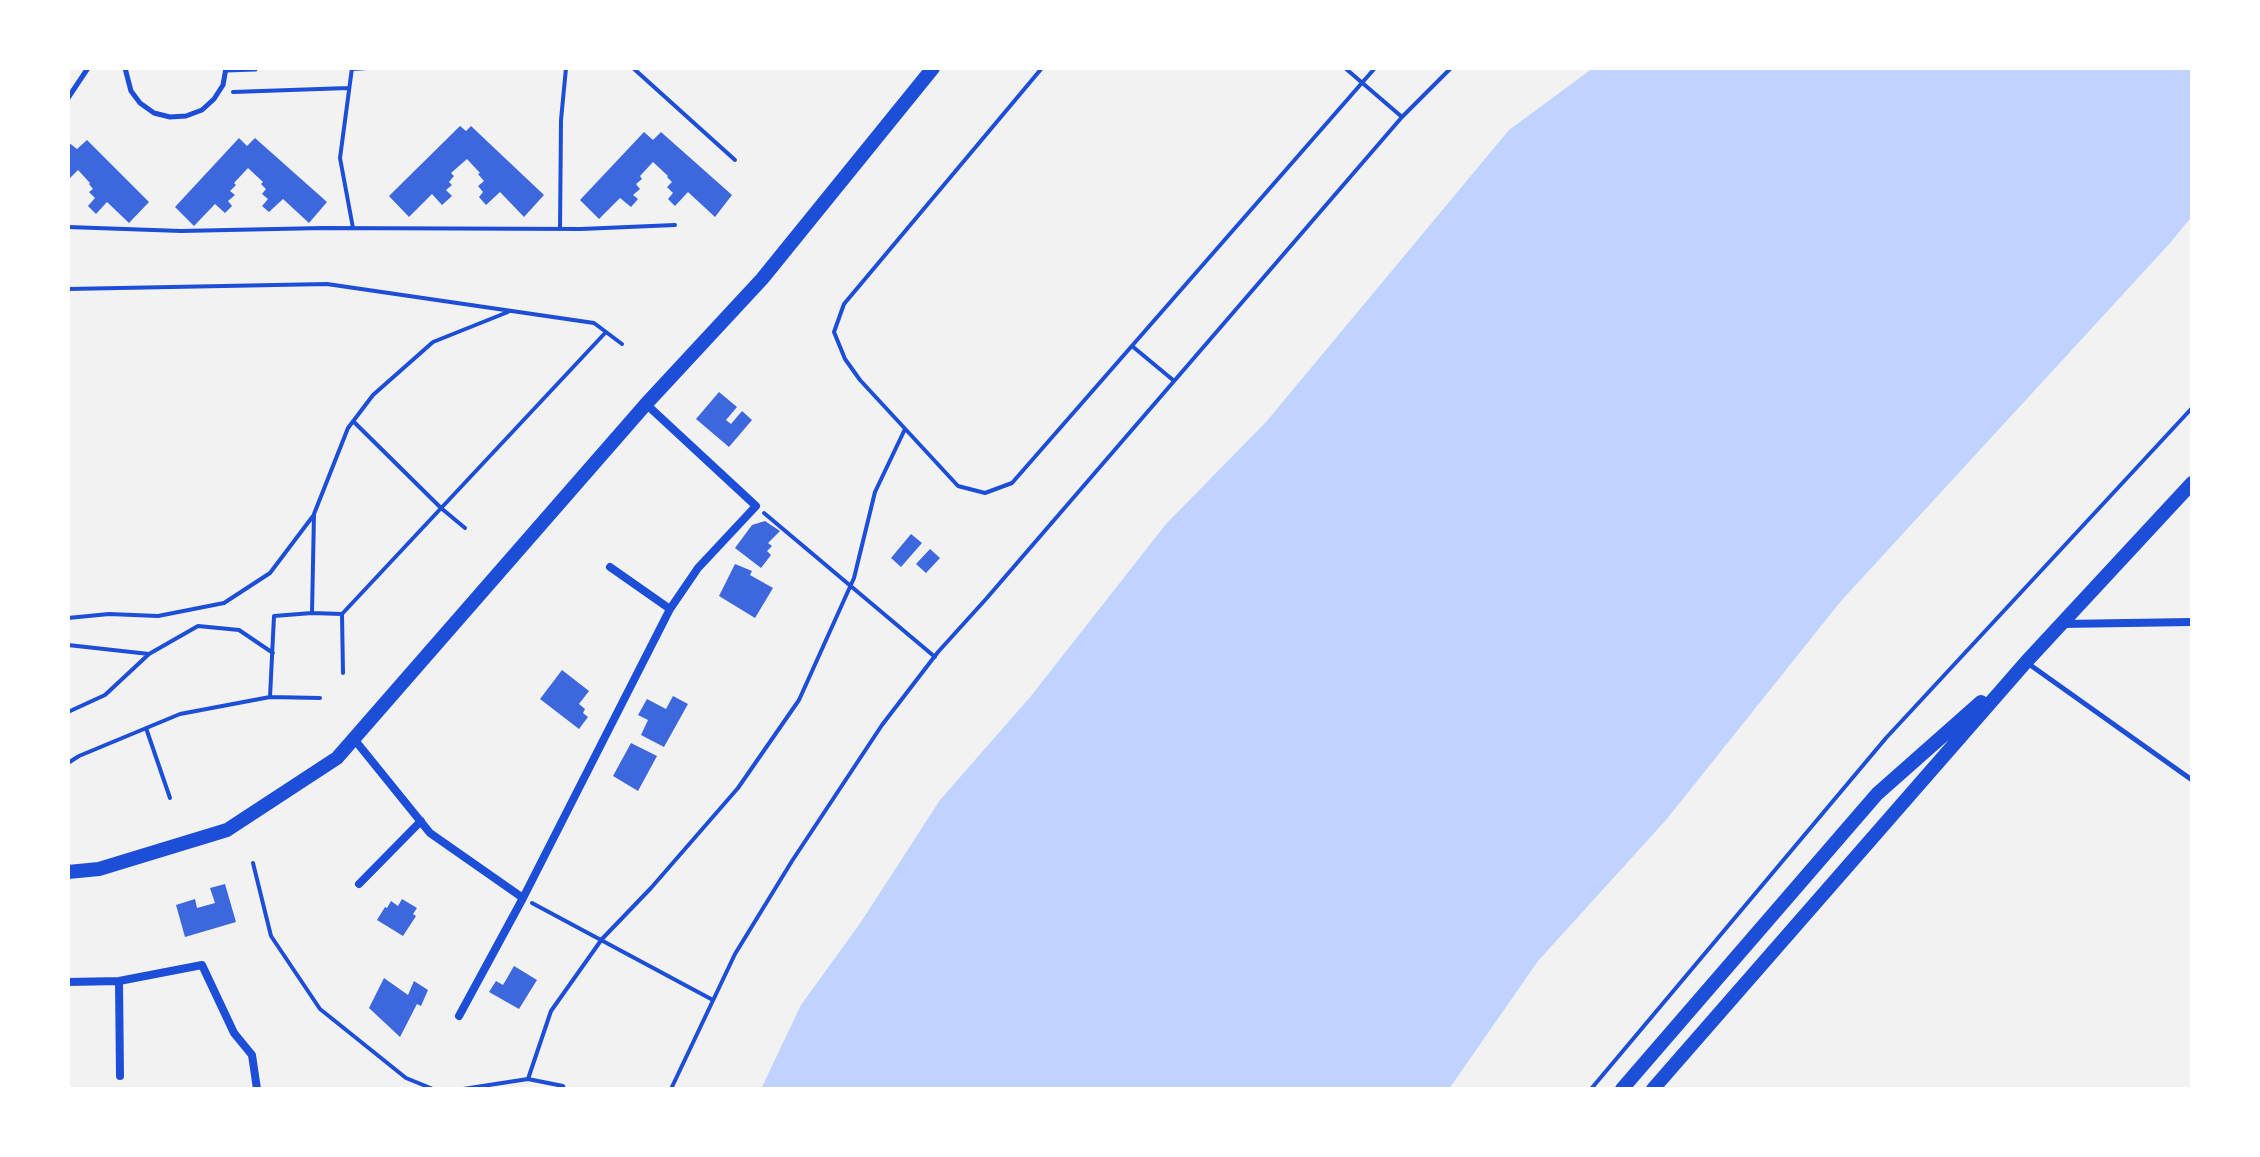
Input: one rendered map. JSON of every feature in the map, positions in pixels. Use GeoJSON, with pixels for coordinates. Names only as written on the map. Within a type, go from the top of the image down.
{"type":"FeatureCollection","features":[{"type":"Feature","properties":{"kind":"street"},"geometry":{"type":"LineString","coordinates":[[68,872],[99,869],[227,830],[337,758],[646,404],[762,279],[933,68]]}},
{"type":"Feature","properties":{"kind":"street"},"geometry":{"type":"LineString","coordinates":[[459,1016],[523,898],[670,609],[698,568],[756,506],[646,404]]}},
{"type":"Feature","properties":{"kind":"street"},"geometry":{"type":"LineString","coordinates":[[1653,1089],[2026,662],[2192,483]]}},
{"type":"Feature","properties":{"kind":"street"},"geometry":{"type":"LineString","coordinates":[[610,567],[670,609]]}},
{"type":"Feature","properties":{"kind":"street"},"geometry":{"type":"LineString","coordinates":[[2062,624],[2192,622]]}},
{"type":"Feature","properties":{"kind":"street"},"geometry":{"type":"LineString","coordinates":[[1622,1089],[1877,794],[2026,662]]}},
{"type":"Feature","properties":{"kind":"street"},"geometry":{"type":"LineString","coordinates":[[354,739],[430,833],[523,898]]}},
{"type":"Feature","properties":{"kind":"street"},"geometry":{"type":"LineString","coordinates":[[359,884],[421,821]]}},
{"type":"Feature","properties":{"kind":"street"},"geometry":{"type":"LineString","coordinates":[[68,982],[119,981],[202,965],[234,1033],[252,1055],[257,1089]]}},
{"type":"Feature","properties":{"kind":"street"},"geometry":{"type":"LineString","coordinates":[[119,981],[120,1076]]}},
{"type":"Feature","properties":{"kind":"lane"},"geometry":{"type":"LineString","coordinates":[[68,98],[88,68]]}},
{"type":"Feature","properties":{"kind":"lane"},"geometry":{"type":"LineString","coordinates":[[125,68],[131,91],[140,103],[154,113],[170,117],[186,116],[202,110],[219,92],[226,69],[255,69]]}},
{"type":"Feature","properties":{"kind":"lane"},"geometry":{"type":"LineString","coordinates":[[2026,662],[2192,780]]}},
{"type":"Feature","properties":{"kind":"path"},"geometry":{"type":"LineString","coordinates":[[353,228],[340,158],[352,69],[367,68]]}},
{"type":"Feature","properties":{"kind":"path"},"geometry":{"type":"LineString","coordinates":[[560,229],[561,120],[566,68]]}},
{"type":"Feature","properties":{"kind":"path"},"geometry":{"type":"LineString","coordinates":[[633,68],[735,160]]}},
{"type":"Feature","properties":{"kind":"path"},"geometry":{"type":"LineString","coordinates":[[1042,68],[844,304],[834,332],[845,359],[860,380],[958,486],[985,493],[1012,483],[1375,68]]}},
{"type":"Feature","properties":{"kind":"path"},"geometry":{"type":"LineString","coordinates":[[1345,68],[1402,117]]}},
{"type":"Feature","properties":{"kind":"path"},"geometry":{"type":"LineString","coordinates":[[671,1089],[735,954],[882,725],[935,657],[1402,117],[1451,68]]}},
{"type":"Feature","properties":{"kind":"path"},"geometry":{"type":"LineString","coordinates":[[219,92],[350,88]]}},
{"type":"Feature","properties":{"kind":"path"},"geometry":{"type":"LineString","coordinates":[[68,227],[181,231],[560,229],[675,225]]}},
{"type":"Feature","properties":{"kind":"path"},"geometry":{"type":"LineString","coordinates":[[68,289],[327,284],[594,323],[622,344]]}},
{"type":"Feature","properties":{"kind":"path"},"geometry":{"type":"LineString","coordinates":[[68,618],[109,614],[158,616],[224,603],[270,573],[314,514],[348,428],[373,395],[433,342],[510,311]]}},
{"type":"Feature","properties":{"kind":"path"},"geometry":{"type":"LineString","coordinates":[[343,673],[342,614],[606,332]]}},
{"type":"Feature","properties":{"kind":"path"},"geometry":{"type":"LineString","coordinates":[[1132,346],[1174,381]]}},
{"type":"Feature","properties":{"kind":"path"},"geometry":{"type":"LineString","coordinates":[[1591,1089],[1886,738],[2192,408]]}},
{"type":"Feature","properties":{"kind":"path"},"geometry":{"type":"LineString","coordinates":[[353,421],[465,528]]}},
{"type":"Feature","properties":{"kind":"path"},"geometry":{"type":"LineString","coordinates":[[528,1079],[551,1011],[602,939],[738,788],[799,700],[850,587],[875,492],[905,429]]}},
{"type":"Feature","properties":{"kind":"path"},"geometry":{"type":"LineString","coordinates":[[756,506],[935,657]]}},
{"type":"Feature","properties":{"kind":"path"},"geometry":{"type":"LineString","coordinates":[[312,613],[314,514]]}},
{"type":"Feature","properties":{"kind":"path"},"geometry":{"type":"LineString","coordinates":[[270,697],[274,616],[342,614]]}},
{"type":"Feature","properties":{"kind":"path"},"geometry":{"type":"LineString","coordinates":[[68,712],[105,695],[149,654],[198,626],[239,630],[273,653]]}},
{"type":"Feature","properties":{"kind":"path"},"geometry":{"type":"LineString","coordinates":[[68,645],[149,654]]}},
{"type":"Feature","properties":{"kind":"path"},"geometry":{"type":"LineString","coordinates":[[68,763],[180,714],[270,697],[320,698]]}},
{"type":"Feature","properties":{"kind":"path"},"geometry":{"type":"LineString","coordinates":[[146,728],[170,798]]}},
{"type":"Feature","properties":{"kind":"path"},"geometry":{"type":"LineString","coordinates":[[253,863],[271,936],[320,1009],[406,1078],[433,1089]]}},
{"type":"Feature","properties":{"kind":"path"},"geometry":{"type":"LineString","coordinates":[[523,898],[712,999]]}},
{"type":"Feature","properties":{"kind":"path"},"geometry":{"type":"LineString","coordinates":[[463,1089],[528,1079],[563,1086],[564,1089]]}},
{"type":"Feature","properties":{"kind":"water"},"geometry":{"type":"Polygon","coordinates":[[[1593,68],[2192,68],[2192,216],[1841,601],[1666,820],[1538,961],[1449,1089],[761,1089],[801,1005],[861,922],[940,800],[1031,696],[1166,524],[1266,422],[1509,130],[1593,68]]]}},
{"type":"Feature","properties":{"kind":"building"},"geometry":{"type":"Polygon","coordinates":[[[460,126],[466,131],[471,126],[544,195],[524,217],[500,192],[486,205],[479,197],[483,192],[478,186],[484,181],[467,159],[451,173],[454,176],[449,182],[452,185],[446,190],[452,196],[442,205],[432,194],[409,217],[389,196],[460,126]]]}},
{"type":"Feature","properties":{"kind":"building"},"geometry":{"type":"Polygon","coordinates":[[[644,132],[653,140],[661,132],[732,195],[715,217],[688,192],[675,206],[668,199],[673,193],[667,187],[672,182],[653,162],[636,184],[640,189],[633,195],[638,199],[631,207],[620,198],[599,219],[580,200],[644,132]]]}},
{"type":"Feature","properties":{"kind":"building"},"geometry":{"type":"Polygon","coordinates":[[[239,138],[247,146],[255,138],[327,202],[309,223],[283,199],[269,212],[262,206],[268,199],[262,194],[266,189],[248,168],[234,183],[236,185],[230,191],[235,195],[228,201],[232,206],[225,213],[215,204],[194,226],[175,207],[239,138]]]}},
{"type":"Feature","properties":{"kind":"building"},"geometry":{"type":"Polygon","coordinates":[[[87,140],[149,202],[129,223],[107,202],[96,214],[88,206],[95,198],[89,192],[93,189],[78,170],[68,180],[68,142],[77,149],[87,140]]]}},
{"type":"Feature","properties":{"kind":"building"},"geometry":{"type":"Polygon","coordinates":[[[719,392],[737,407],[726,420],[731,424],[742,411],[752,420],[729,447],[696,419],[719,392]]]}},
{"type":"Feature","properties":{"kind":"building"},"geometry":{"type":"Polygon","coordinates":[[[765,521],[780,531],[768,543],[772,546],[767,551],[771,555],[761,568],[735,548],[752,525],[765,521]]]}},
{"type":"Feature","properties":{"kind":"building"},"geometry":{"type":"Polygon","coordinates":[[[911,534],[922,543],[901,567],[891,558],[911,534]]]}},
{"type":"Feature","properties":{"kind":"building"},"geometry":{"type":"Polygon","coordinates":[[[930,549],[940,558],[926,573],[916,564],[930,549]]]}},
{"type":"Feature","properties":{"kind":"building"},"geometry":{"type":"Polygon","coordinates":[[[735,564],[752,571],[750,575],[773,588],[755,618],[719,596],[735,564]]]}},
{"type":"Feature","properties":{"kind":"building"},"geometry":{"type":"Polygon","coordinates":[[[562,670],[589,691],[579,704],[588,717],[579,729],[540,699],[562,670]]]}},
{"type":"Feature","properties":{"kind":"building"},"geometry":{"type":"Polygon","coordinates":[[[673,696],[688,704],[664,747],[641,735],[648,720],[638,715],[647,699],[666,709],[673,696]]]}},
{"type":"Feature","properties":{"kind":"building"},"geometry":{"type":"Polygon","coordinates":[[[631,743],[657,756],[638,791],[613,776],[631,743]]]}},
{"type":"Feature","properties":{"kind":"building"},"geometry":{"type":"Polygon","coordinates":[[[225,884],[236,922],[185,937],[176,905],[195,899],[197,908],[215,903],[210,888],[225,884]]]}},
{"type":"Feature","properties":{"kind":"building"},"geometry":{"type":"Polygon","coordinates":[[[402,899],[417,908],[413,914],[416,916],[403,936],[377,920],[391,901],[398,906],[402,899]]]}},
{"type":"Feature","properties":{"kind":"building"},"geometry":{"type":"Polygon","coordinates":[[[514,966],[537,980],[519,1009],[489,992],[496,981],[503,985],[514,966]]]}},
{"type":"Feature","properties":{"kind":"building"},"geometry":{"type":"Polygon","coordinates":[[[384,978],[408,995],[414,981],[428,990],[400,1037],[369,1008],[384,978]]]}}]}
